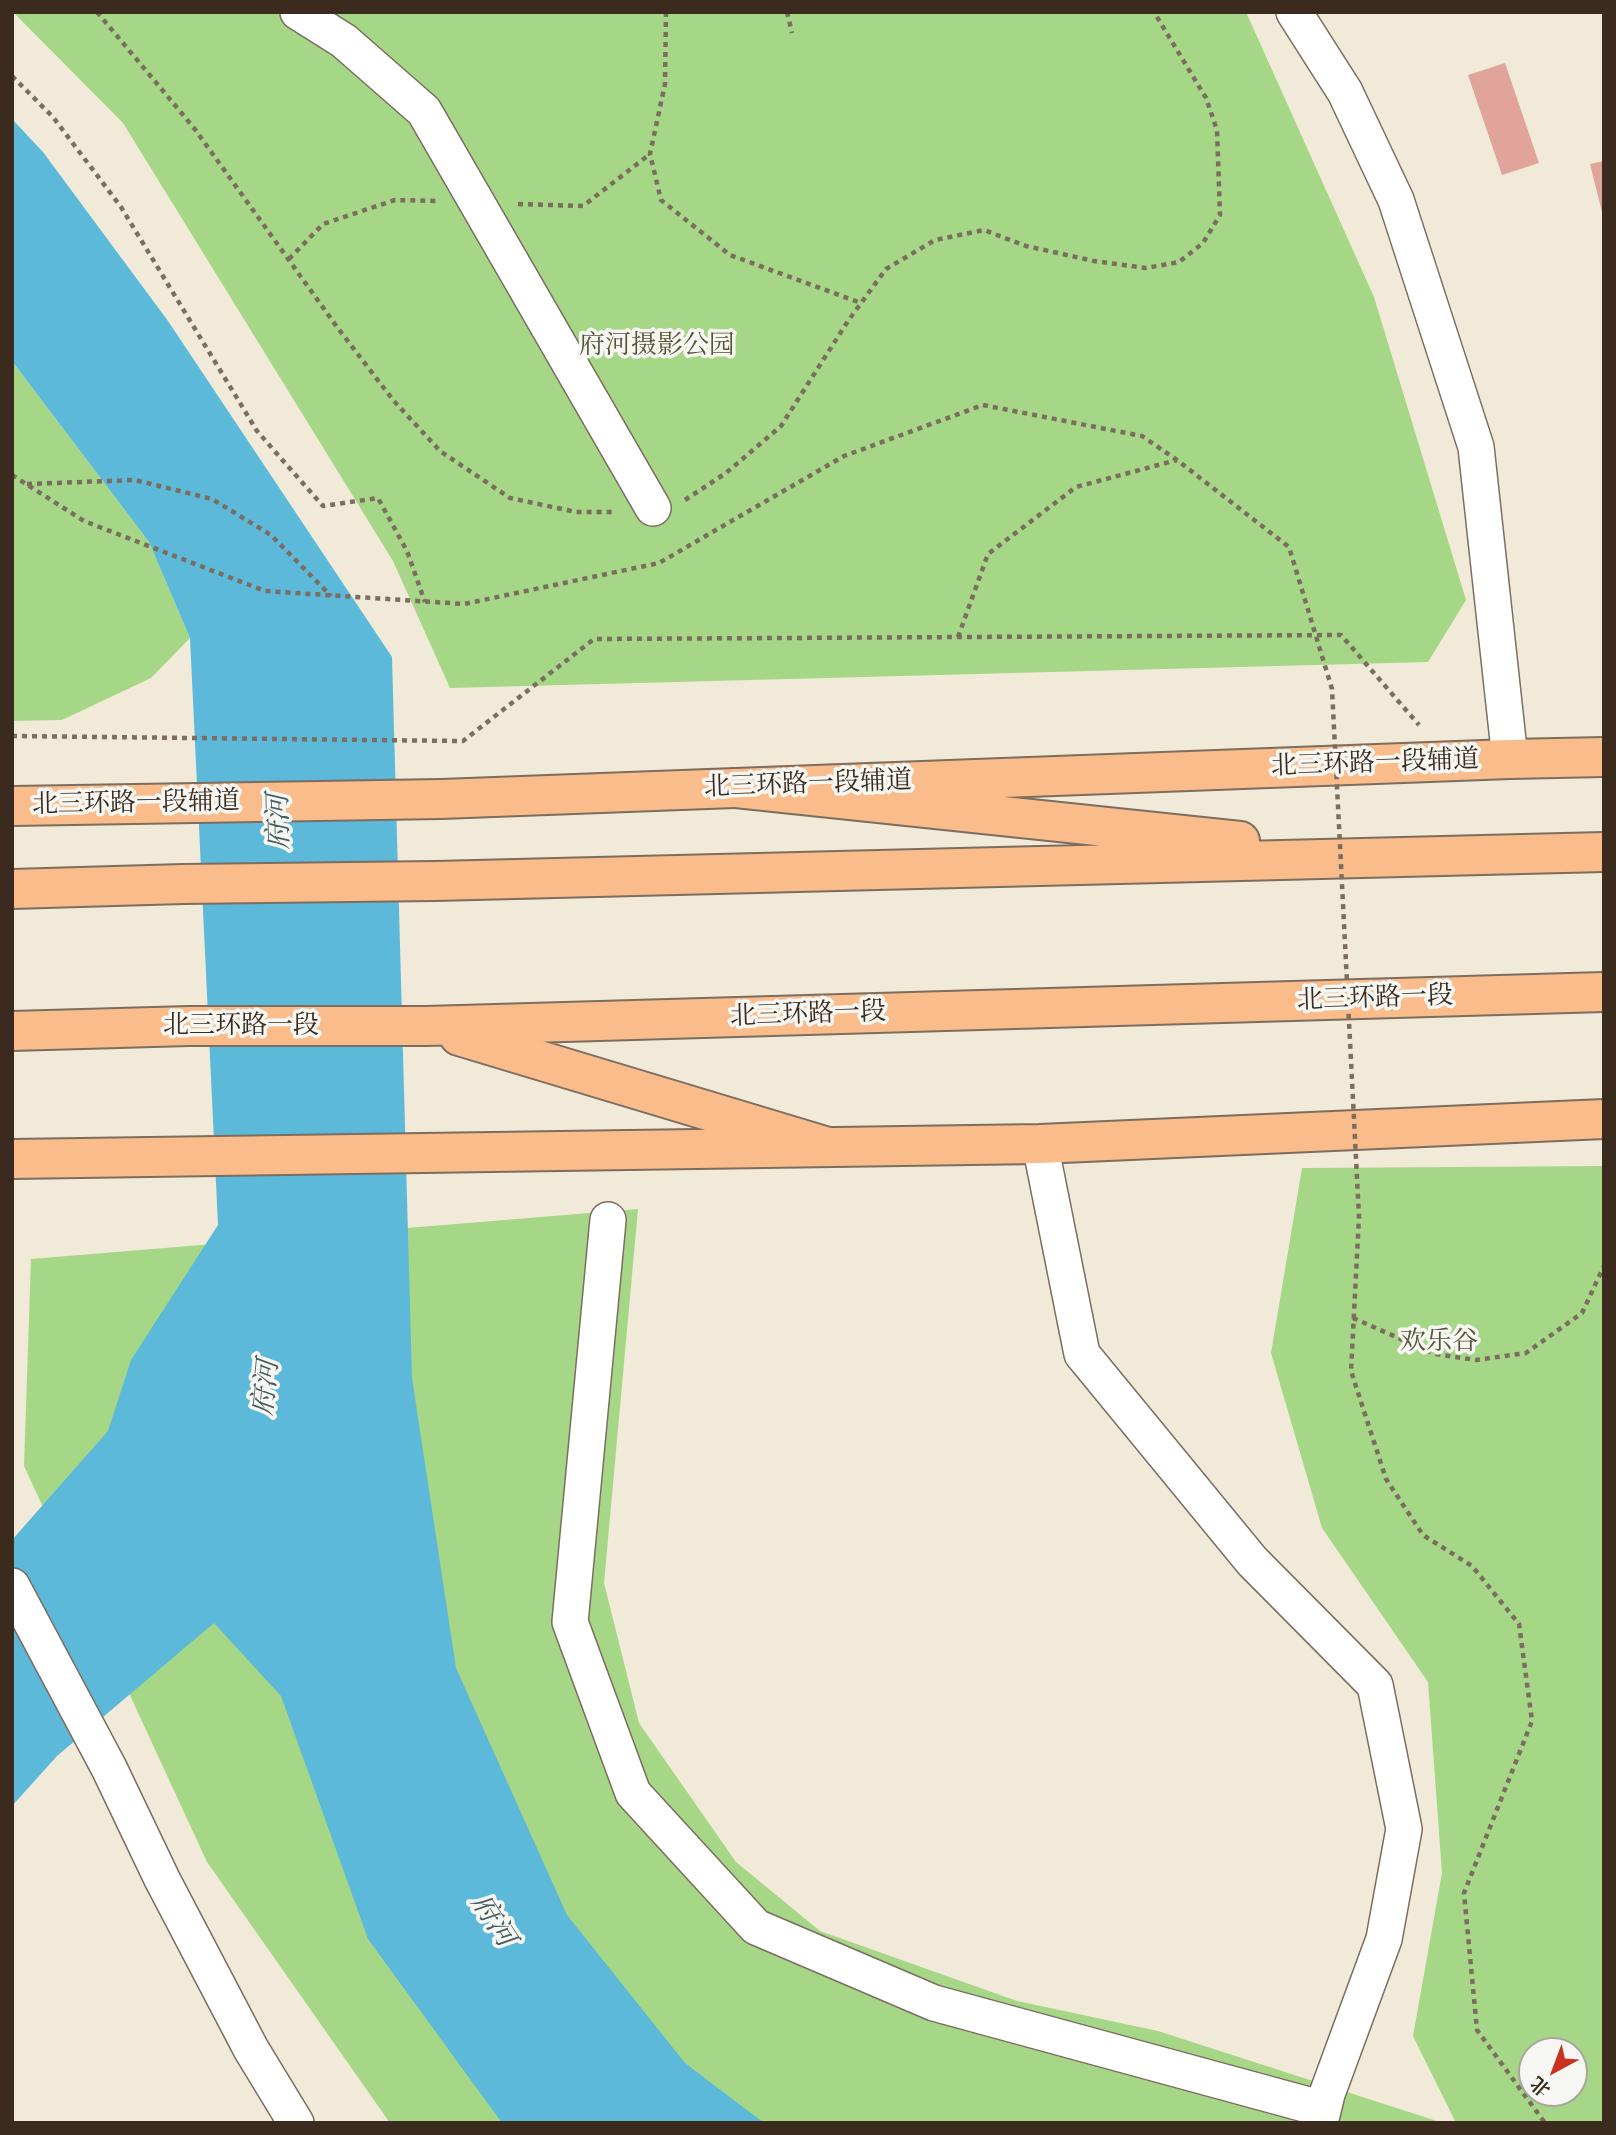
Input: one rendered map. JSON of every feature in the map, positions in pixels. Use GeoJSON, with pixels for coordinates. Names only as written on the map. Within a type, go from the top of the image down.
{"type":"FeatureCollection","features":[{"type":"Feature","properties":{"kind":"main road","name":"北三环路一段辅道"},"geometry":{"type":"LineString","coordinates":[[12,806],[441,799],[1604,757]]}},
{"type":"Feature","properties":{"kind":"main road"},"geometry":{"type":"LineString","coordinates":[[736,788],[1395,857]]}},
{"type":"Feature","properties":{"kind":"main road"},"geometry":{"type":"LineString","coordinates":[[12,889],[1604,852]]}},
{"type":"Feature","properties":{"kind":"main road","name":"北三环路一段"},"geometry":{"type":"LineString","coordinates":[[12,1031],[189,1026],[426,1026],[1604,992]]}},
{"type":"Feature","properties":{"kind":"main road"},"geometry":{"type":"LineString","coordinates":[[12,1058],[189,1026]]}},
{"type":"Feature","properties":{"kind":"main road"},"geometry":{"type":"LineString","coordinates":[[426,1026],[828,1147]]}},
{"type":"Feature","properties":{"kind":"main road"},"geometry":{"type":"LineString","coordinates":[[12,1159],[1040,1144],[1604,1119]]}},
{"type":"Feature","properties":{"kind":"street"},"geometry":{"type":"LineString","coordinates":[[298,12],[344,41],[424,111],[653,508]]}},
{"type":"Feature","properties":{"kind":"street"},"geometry":{"type":"LineString","coordinates":[[1297,13],[1345,92],[1396,200],[1476,447],[1510,759]]}},
{"type":"Feature","properties":{"kind":"street"},"geometry":{"type":"LineString","coordinates":[[608,1220],[570,1622],[633,1793],[756,1927],[934,2003],[1322,2116],[1384,1940],[1404,1829],[1375,1685],[1252,1561],[1082,1354],[1040,1144]]}},
{"type":"Feature","properties":{"kind":"street"},"geometry":{"type":"LineString","coordinates":[[12,1586],[109,1768],[162,1879],[244,2037],[296,2123]]}},
{"type":"Feature","properties":{"kind":"path"},"geometry":{"type":"LineString","coordinates":[[97,12],[194,128],[393,400],[440,451],[510,498],[576,512],[631,512],[682,502],[726,473],[781,426],[886,269],[935,240],[985,230],[1026,246],[1094,261],[1146,268],[1179,262],[1203,243],[1220,215],[1217,130],[1206,98],[1154,12]]}},
{"type":"Feature","properties":{"kind":"path"},"geometry":{"type":"LineString","coordinates":[[666,12],[665,84],[650,154],[661,200],[730,255],[861,303]]}},
{"type":"Feature","properties":{"kind":"path"},"geometry":{"type":"LineString","coordinates":[[787,12],[792,33]]}},
{"type":"Feature","properties":{"kind":"path"},"geometry":{"type":"LineString","coordinates":[[12,76],[52,117],[121,207],[257,431],[323,506],[378,498],[407,551],[425,602]]}},
{"type":"Feature","properties":{"kind":"path"},"geometry":{"type":"LineString","coordinates":[[12,475],[84,521],[265,591],[464,604],[659,563],[844,456],[983,405],[1142,436],[1289,547],[1332,689],[1359,1217],[1351,1371],[1386,1479],[1423,1535],[1472,1566],[1519,1625],[1532,1721],[1464,1893],[1477,2030],[1545,2123]]}},
{"type":"Feature","properties":{"kind":"path"},"geometry":{"type":"LineString","coordinates":[[958,637],[988,554],[1076,486],[1177,460]]}},
{"type":"Feature","properties":{"kind":"path"},"geometry":{"type":"LineString","coordinates":[[27,484],[135,480],[212,499],[271,535],[331,596]]}},
{"type":"Feature","properties":{"kind":"path"},"geometry":{"type":"LineString","coordinates":[[12,736],[463,741],[594,639],[1341,635],[1451,761]]}},
{"type":"Feature","properties":{"kind":"path"},"geometry":{"type":"LineString","coordinates":[[1353,1318],[1435,1354],[1476,1360],[1526,1353],[1582,1313],[1604,1266]]}},
{"type":"Feature","properties":{"kind":"green space","name":"府河摄影公园"},"geometry":{"type":"Polygon","coordinates":[[[13,12],[1246,12],[1374,297],[1466,600],[1428,662],[450,688],[393,561],[123,123],[13,12]]]}},
{"type":"Feature","properties":{"kind":"green space"},"geometry":{"type":"Polygon","coordinates":[[[12,361],[149,542],[190,638],[151,678],[62,720],[12,721],[12,361]]]}},
{"type":"Feature","properties":{"kind":"green space","name":"欢乐谷"},"geometry":{"type":"Polygon","coordinates":[[[1604,1166],[1604,2123],[1456,2123],[1413,2036],[1442,1873],[1428,1682],[1322,1528],[1271,1353],[1302,1168],[1604,1166]]]}},
{"type":"Feature","properties":{"kind":"green space"},"geometry":{"type":"Polygon","coordinates":[[[638,1209],[604,1583],[639,1723],[736,1862],[820,1931],[1017,2001],[1158,2031],[1443,2123],[390,2123],[207,1862],[24,1466],[31,1259],[638,1209]]]}},
{"type":"Feature","properties":{"kind":"water","name":"府河"},"geometry":{"type":"Polygon","coordinates":[[[12,119],[43,152],[168,321],[392,657],[412,1378],[456,1668],[567,1915],[685,2063],[764,2123],[502,2123],[368,1939],[281,1696],[214,1623],[57,1756],[12,1806],[12,1540],[108,1431],[131,1360],[218,1225],[190,638],[149,542],[12,361],[12,119]]]}},
{"type":"Feature","properties":{"kind":"building"},"geometry":{"type":"Polygon","coordinates":[[[1505,63],[1539,163],[1502,175],[1468,75],[1505,63]]]}},
{"type":"Feature","properties":{"kind":"building"},"geometry":{"type":"Polygon","coordinates":[[[1604,161],[1604,216],[1603,216],[1590,164],[1604,161]]]}}]}
